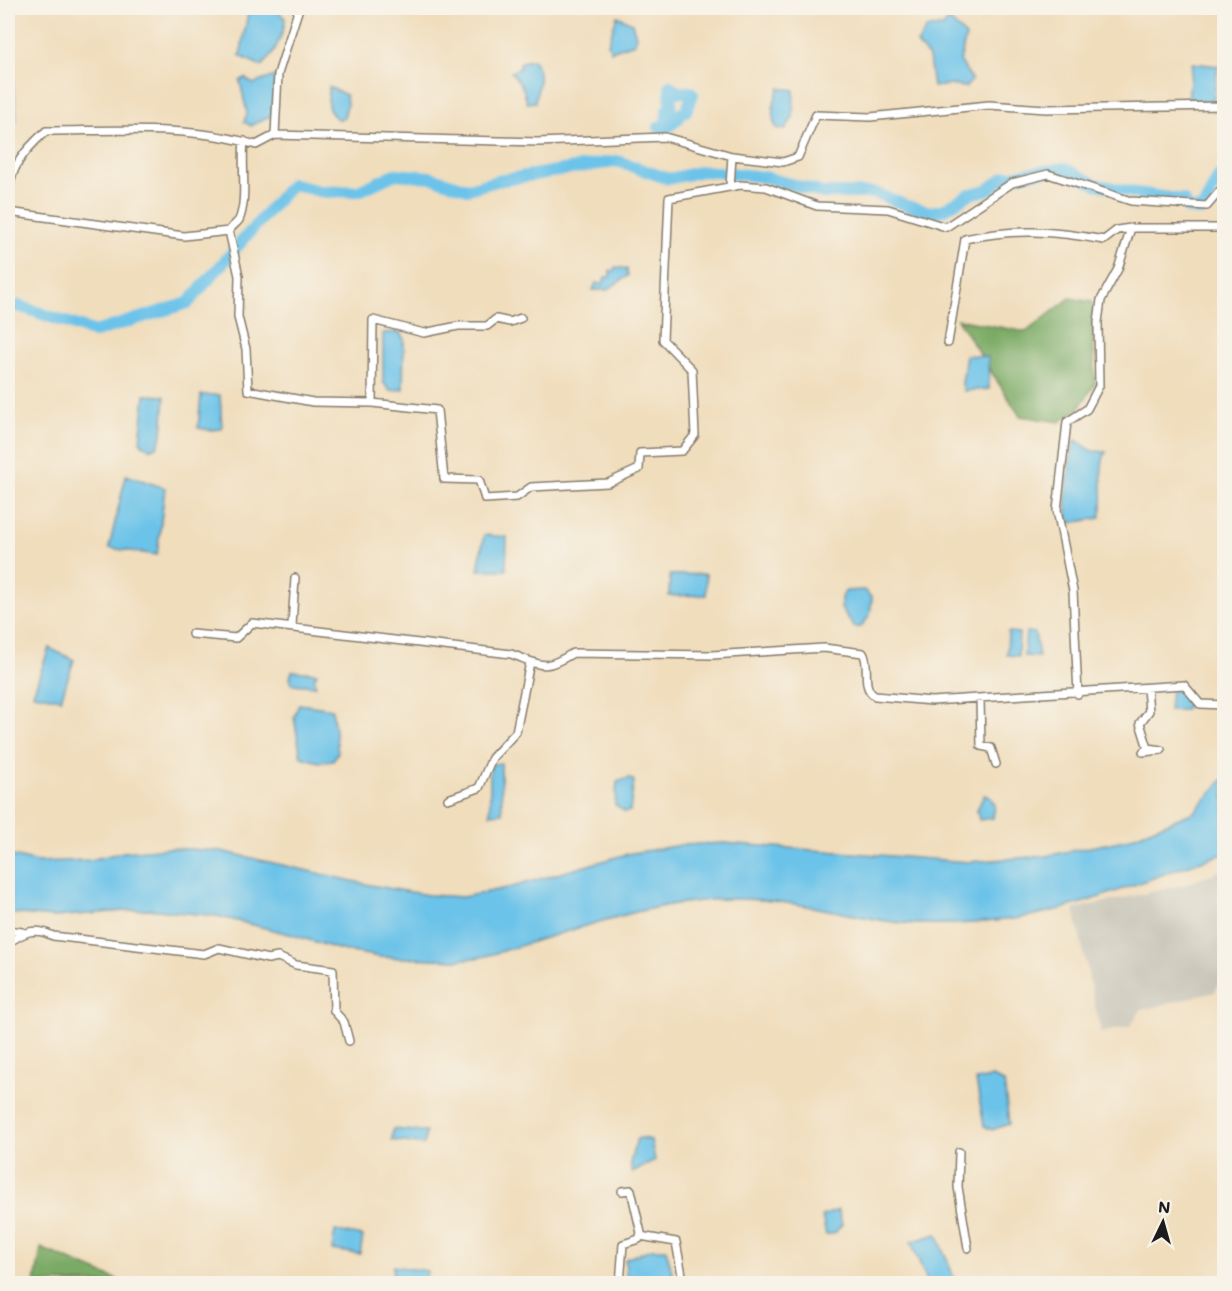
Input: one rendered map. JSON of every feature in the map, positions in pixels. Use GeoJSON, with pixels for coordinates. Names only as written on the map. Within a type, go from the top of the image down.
{"type":"FeatureCollection","features":[{"type":"Feature","properties":{"kind":"street"},"geometry":{"type":"LineString","coordinates":[[275,135],[278,74],[299,8]]}},
{"type":"Feature","properties":{"kind":"street"},"geometry":{"type":"LineString","coordinates":[[8,197],[9,178],[21,154],[46,131],[223,135],[256,145],[275,135],[538,142],[665,137],[732,156],[783,162],[798,157],[816,115],[870,117],[989,105],[1046,109],[1224,106]]}},
{"type":"Feature","properties":{"kind":"street"},"geometry":{"type":"LineString","coordinates":[[8,212],[184,236],[229,231],[239,219],[244,185],[241,164],[244,141]]}},
{"type":"Feature","properties":{"kind":"street"},"geometry":{"type":"LineString","coordinates":[[730,183],[732,156]]}},
{"type":"Feature","properties":{"kind":"street"},"geometry":{"type":"LineString","coordinates":[[229,231],[238,276],[238,317],[246,349],[248,390],[313,402],[372,403],[437,410],[444,479],[479,480],[485,499],[517,497],[531,488],[608,483],[639,469],[640,453],[682,451],[695,435],[692,370],[663,340],[669,198],[730,183],[766,187],[817,206],[888,209],[946,227],[1012,183],[1048,174],[1131,201],[1207,206],[1224,186]]}},
{"type":"Feature","properties":{"kind":"street"},"geometry":{"type":"LineString","coordinates":[[1078,694],[1073,591],[1057,510],[1067,422],[1087,409],[1099,386],[1098,322],[1101,300],[1118,269],[1131,228]]}},
{"type":"Feature","properties":{"kind":"street"},"geometry":{"type":"LineString","coordinates":[[948,343],[965,239],[995,232],[1055,231],[1104,240],[1117,230],[1131,228],[1224,228]]}},
{"type":"Feature","properties":{"kind":"street"},"geometry":{"type":"LineString","coordinates":[[372,403],[373,320],[424,333],[458,326],[487,326],[496,319],[510,322],[521,318]]}},
{"type":"Feature","properties":{"kind":"street"},"geometry":{"type":"LineString","coordinates":[[292,626],[295,578]]}},
{"type":"Feature","properties":{"kind":"street"},"geometry":{"type":"LineString","coordinates":[[192,634],[236,638],[252,623],[292,626],[511,654],[530,663],[553,665],[573,653],[712,655],[824,648],[863,653],[867,659],[865,675],[869,691],[875,696],[932,701],[1078,694],[1184,685],[1200,704],[1224,705]]}},
{"type":"Feature","properties":{"kind":"street"},"geometry":{"type":"LineString","coordinates":[[448,799],[478,788],[492,758],[516,732],[530,663]]}},
{"type":"Feature","properties":{"kind":"street"},"geometry":{"type":"LineString","coordinates":[[1147,688],[1149,711],[1140,723],[1148,748]]}},
{"type":"Feature","properties":{"kind":"street"},"geometry":{"type":"LineString","coordinates":[[981,699],[981,746],[992,748],[996,764]]}},
{"type":"Feature","properties":{"kind":"street"},"geometry":{"type":"LineString","coordinates":[[8,930],[46,932],[53,936],[103,943],[204,954],[219,948],[268,959],[279,957],[296,965],[333,970],[334,1011],[344,1022],[349,1041]]}},
{"type":"Feature","properties":{"kind":"street"},"geometry":{"type":"LineString","coordinates":[[8,943],[22,932]]}},
{"type":"Feature","properties":{"kind":"street"},"geometry":{"type":"LineString","coordinates":[[959,1152],[958,1186],[968,1248]]}},
{"type":"Feature","properties":{"kind":"street"},"geometry":{"type":"LineString","coordinates":[[622,1191],[631,1190],[640,1236]]}},
{"type":"Feature","properties":{"kind":"street"},"geometry":{"type":"LineString","coordinates":[[620,1284],[623,1244],[640,1236],[676,1242],[682,1275],[688,1284]]}},
{"type":"Feature","properties":{"kind":"shaded area"},"geometry":{"type":"Polygon","coordinates":[[[1224,869],[1224,972],[1215,992],[1141,1010],[1130,1026],[1101,1033],[1074,909],[1184,885],[1224,869]]]}},
{"type":"Feature","properties":{"kind":"green space"},"geometry":{"type":"Polygon","coordinates":[[[1070,298],[1092,302],[1095,384],[1079,408],[1060,422],[1020,416],[957,319],[1026,332],[1070,298]]]}},
{"type":"Feature","properties":{"kind":"green space"},"geometry":{"type":"Polygon","coordinates":[[[41,1248],[125,1283],[35,1283],[41,1248]]]}},
{"type":"Feature","properties":{"kind":"water"},"geometry":{"type":"Polygon","coordinates":[[[249,8],[277,11],[285,18],[278,44],[261,66],[240,56],[249,8]]]}},
{"type":"Feature","properties":{"kind":"water"},"geometry":{"type":"Polygon","coordinates":[[[617,16],[632,23],[636,36],[635,43],[611,51],[608,44],[617,16]]]}},
{"type":"Feature","properties":{"kind":"water"},"geometry":{"type":"Polygon","coordinates":[[[949,20],[966,36],[960,61],[972,80],[966,87],[949,85],[933,87],[929,57],[917,44],[927,28],[943,27],[949,20]]]}},
{"type":"Feature","properties":{"kind":"water"},"geometry":{"type":"Polygon","coordinates":[[[533,60],[538,70],[539,85],[535,102],[527,103],[523,88],[511,72],[519,69],[521,62],[533,60]]]}},
{"type":"Feature","properties":{"kind":"water"},"geometry":{"type":"Polygon","coordinates":[[[1192,63],[1218,66],[1213,102],[1188,101],[1192,63]]]}},
{"type":"Feature","properties":{"kind":"water"},"geometry":{"type":"Polygon","coordinates":[[[275,76],[272,115],[251,126],[244,122],[247,113],[240,81],[245,78],[253,84],[275,76]]]}},
{"type":"Feature","properties":{"kind":"water"},"geometry":{"type":"Polygon","coordinates":[[[329,87],[346,95],[344,118],[339,120],[329,109],[329,87]]]}},
{"type":"Feature","properties":{"kind":"water"},"geometry":{"type":"Polygon","coordinates":[[[779,88],[794,90],[793,117],[785,130],[776,128],[773,117],[775,98],[779,88]]]}},
{"type":"Feature","properties":{"kind":"water"},"geometry":{"type":"Polygon","coordinates":[[[615,267],[627,269],[628,276],[607,290],[593,290],[596,283],[603,284],[605,277],[610,277],[610,271],[614,271],[615,267]]]}},
{"type":"Feature","properties":{"kind":"water"},"geometry":{"type":"Polygon","coordinates":[[[399,332],[404,339],[403,389],[390,391],[383,382],[383,333],[399,332]]]}},
{"type":"Feature","properties":{"kind":"water"},"geometry":{"type":"Polygon","coordinates":[[[966,355],[988,357],[989,389],[964,391],[962,384],[966,355]]]}},
{"type":"Feature","properties":{"kind":"water"},"geometry":{"type":"Polygon","coordinates":[[[145,395],[165,396],[162,435],[157,447],[149,449],[140,442],[145,395]]]}},
{"type":"Feature","properties":{"kind":"water"},"geometry":{"type":"Polygon","coordinates":[[[201,395],[220,395],[222,429],[198,428],[201,395]]]}},
{"type":"Feature","properties":{"kind":"water"},"geometry":{"type":"Polygon","coordinates":[[[1076,440],[1092,451],[1106,452],[1102,468],[1102,510],[1100,518],[1070,523],[1067,482],[1076,440]]]}},
{"type":"Feature","properties":{"kind":"water"},"geometry":{"type":"Polygon","coordinates":[[[126,475],[165,488],[157,555],[109,548],[126,475]]]}},
{"type":"Feature","properties":{"kind":"water"},"geometry":{"type":"Polygon","coordinates":[[[484,535],[507,537],[506,570],[478,570],[484,535]]]}},
{"type":"Feature","properties":{"kind":"water"},"geometry":{"type":"Polygon","coordinates":[[[706,574],[706,595],[669,596],[670,575],[706,574]]]}},
{"type":"Feature","properties":{"kind":"water"},"geometry":{"type":"Polygon","coordinates":[[[864,590],[872,598],[870,615],[861,627],[854,627],[841,608],[841,597],[846,591],[864,590]]]}},
{"type":"Feature","properties":{"kind":"water"},"geometry":{"type":"Polygon","coordinates":[[[1008,632],[1019,633],[1018,656],[1007,655],[1008,632]]]}},
{"type":"Feature","properties":{"kind":"water"},"geometry":{"type":"Polygon","coordinates":[[[1026,632],[1035,633],[1039,657],[1024,656],[1026,632]]]}},
{"type":"Feature","properties":{"kind":"water"},"geometry":{"type":"Polygon","coordinates":[[[49,648],[74,660],[61,699],[33,694],[49,648]]]}},
{"type":"Feature","properties":{"kind":"water"},"geometry":{"type":"Polygon","coordinates":[[[292,671],[317,673],[314,680],[316,686],[292,684],[290,678],[292,671]]]}},
{"type":"Feature","properties":{"kind":"water"},"geometry":{"type":"Polygon","coordinates":[[[1182,688],[1190,699],[1185,710],[1169,710],[1171,689],[1182,688]]]}},
{"type":"Feature","properties":{"kind":"water"},"geometry":{"type":"Polygon","coordinates":[[[299,704],[332,709],[338,752],[333,760],[319,762],[301,757],[294,717],[299,704]]]}},
{"type":"Feature","properties":{"kind":"water"},"geometry":{"type":"Polygon","coordinates":[[[501,763],[502,813],[490,814],[490,771],[493,764],[501,763]]]}},
{"type":"Feature","properties":{"kind":"water"},"geometry":{"type":"Polygon","coordinates":[[[629,778],[634,781],[630,811],[625,812],[615,805],[617,782],[629,778]]]}},
{"type":"Feature","properties":{"kind":"water"},"geometry":{"type":"Polygon","coordinates":[[[1224,778],[1224,854],[1068,907],[997,921],[950,924],[902,923],[792,904],[725,899],[655,908],[620,916],[482,957],[458,960],[380,957],[341,950],[217,916],[147,909],[54,917],[8,913],[8,855],[37,862],[90,860],[124,852],[170,848],[221,851],[370,885],[428,895],[463,897],[512,887],[627,854],[681,845],[724,843],[968,862],[1046,856],[1125,840],[1194,812],[1224,778]]]}},
{"type":"Feature","properties":{"kind":"water"},"geometry":{"type":"Polygon","coordinates":[[[984,795],[990,797],[995,805],[993,818],[979,820],[977,810],[984,795]]]}},
{"type":"Feature","properties":{"kind":"water"},"geometry":{"type":"Polygon","coordinates":[[[992,1077],[1004,1082],[1009,1124],[992,1130],[984,1126],[976,1080],[992,1077]]]}},
{"type":"Feature","properties":{"kind":"water"},"geometry":{"type":"Polygon","coordinates":[[[393,1129],[426,1132],[424,1145],[392,1140],[393,1129]]]}},
{"type":"Feature","properties":{"kind":"water"},"geometry":{"type":"Polygon","coordinates":[[[637,1139],[651,1140],[655,1160],[632,1172],[633,1151],[637,1139]]]}},
{"type":"Feature","properties":{"kind":"water"},"geometry":{"type":"Polygon","coordinates":[[[838,1210],[842,1224],[835,1233],[826,1235],[822,1216],[838,1210]]]}},
{"type":"Feature","properties":{"kind":"water"},"geometry":{"type":"Polygon","coordinates":[[[335,1231],[363,1236],[360,1254],[332,1250],[335,1231]]]}},
{"type":"Feature","properties":{"kind":"water"},"geometry":{"type":"Polygon","coordinates":[[[937,1234],[956,1283],[928,1283],[911,1242],[937,1234]]]}},
{"type":"Feature","properties":{"kind":"water"},"geometry":{"type":"Polygon","coordinates":[[[651,1249],[666,1249],[675,1283],[627,1283],[625,1259],[651,1249]]]}},
{"type":"Feature","properties":{"kind":"water"},"geometry":{"type":"Polygon","coordinates":[[[393,1266],[427,1271],[425,1283],[392,1283],[393,1266]]]}},
{"type":"Feature","properties":{"kind":"waterway"},"geometry":{"type":"LineString","coordinates":[[8,142],[17,117],[9,53],[15,8]]}},
{"type":"Feature","properties":{"kind":"waterway"},"geometry":{"type":"LineString","coordinates":[[670,86],[678,92],[693,94],[686,111],[678,115],[679,118],[664,131],[659,127],[667,122],[667,110],[671,106],[670,86]]}},
{"type":"Feature","properties":{"kind":"waterway"},"geometry":{"type":"LineString","coordinates":[[8,307],[19,306],[95,332],[188,303],[292,184],[323,192],[359,191],[395,174],[430,177],[468,189],[497,181],[617,161],[669,179],[703,171],[765,177],[823,193],[875,193],[931,212],[943,210],[970,194],[987,190],[1005,177],[1064,168],[1095,184],[1183,200],[1189,209],[1202,210],[1219,176],[1224,172]]}}]}
